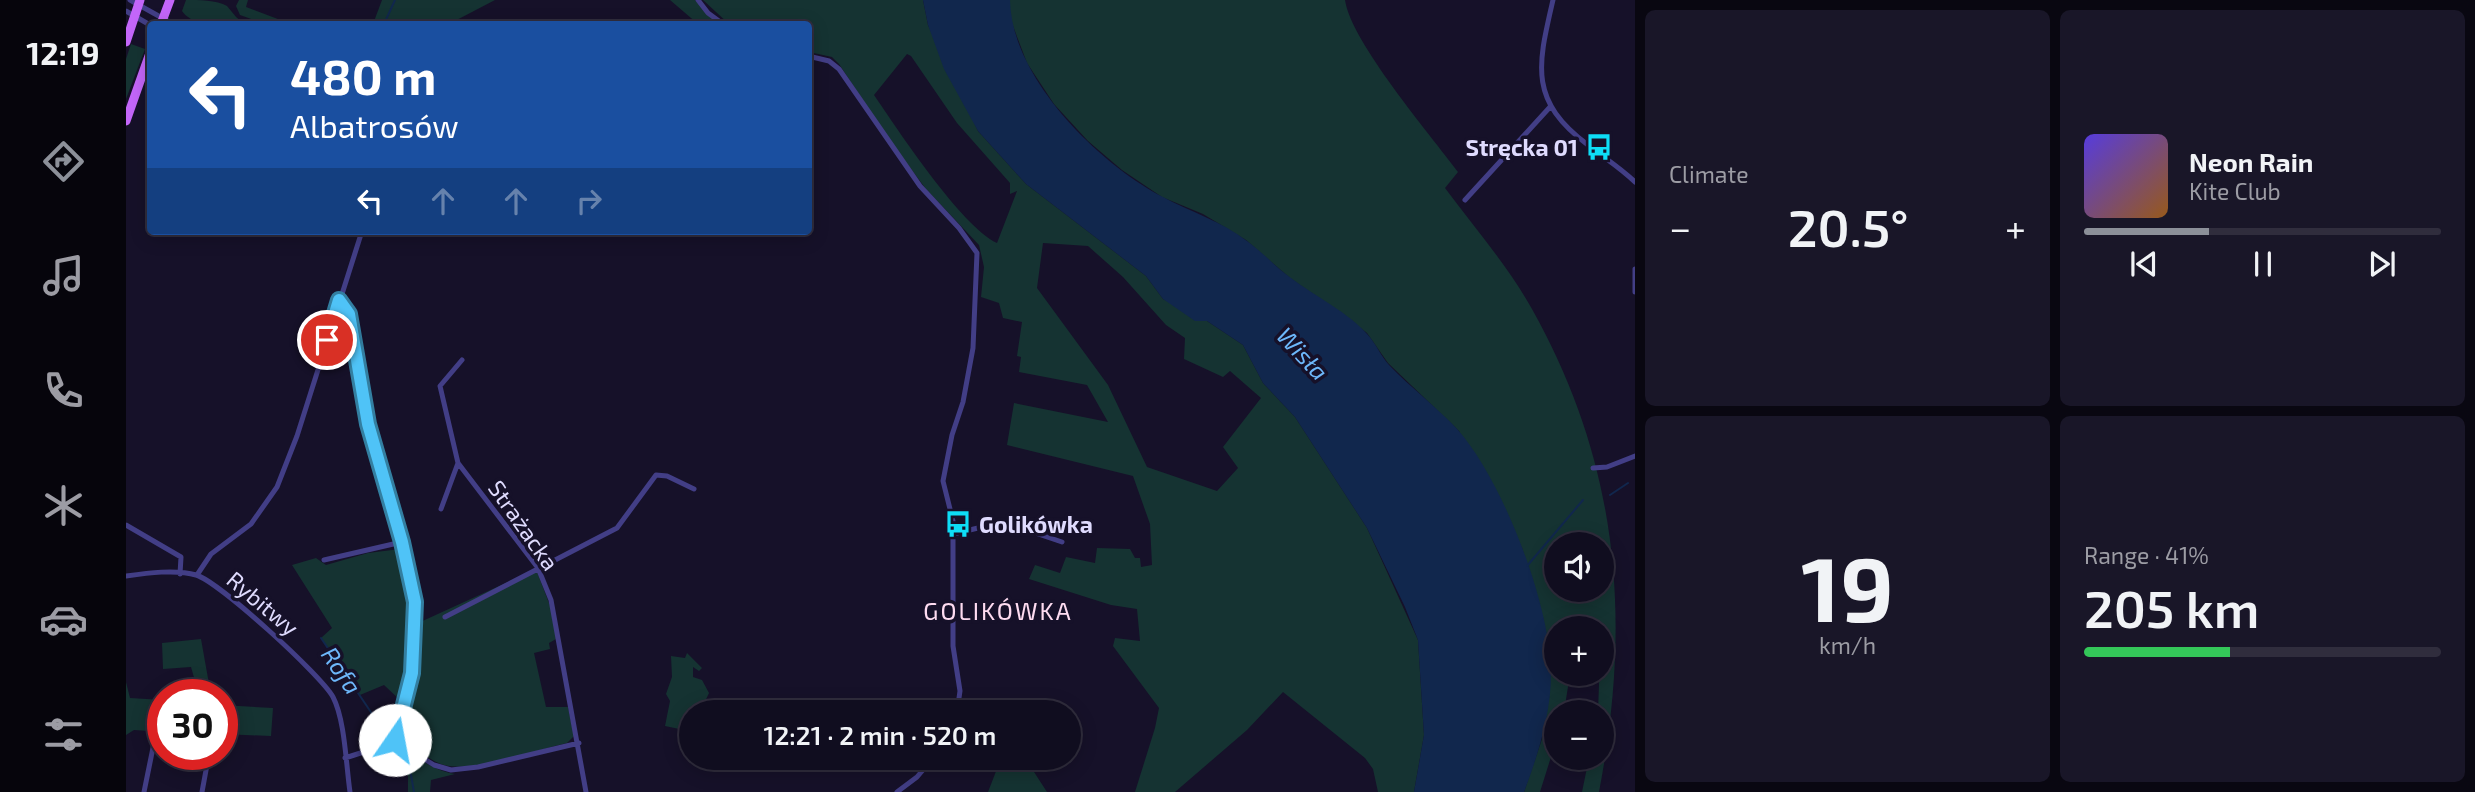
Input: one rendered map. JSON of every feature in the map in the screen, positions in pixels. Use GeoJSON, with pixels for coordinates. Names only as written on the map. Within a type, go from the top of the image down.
{"type":"FeatureCollection","features":[{"type":"Feature","properties":{"kind":"main road"},"geometry":{"type":"LineString","coordinates":[[162,21],[170,0]]}},
{"type":"Feature","properties":{"kind":"main road"},"geometry":{"type":"LineString","coordinates":[[126,42],[130,14],[136,2]]}},
{"type":"Feature","properties":{"kind":"main road"},"geometry":{"type":"LineString","coordinates":[[126,121],[147,62]]}},
{"type":"Feature","properties":{"kind":"street"},"geometry":{"type":"LineString","coordinates":[[698,0],[719,21]]}},
{"type":"Feature","properties":{"kind":"street"},"geometry":{"type":"LineString","coordinates":[[1553,0],[1540,68],[1550,107],[1570,132],[1635,182]]}},
{"type":"Feature","properties":{"kind":"street"},"geometry":{"type":"LineString","coordinates":[[136,2],[161,21]]}},
{"type":"Feature","properties":{"kind":"street"},"geometry":{"type":"LineString","coordinates":[[130,14],[147,23]]}},
{"type":"Feature","properties":{"kind":"street"},"geometry":{"type":"LineString","coordinates":[[812,57],[829,61],[839,69],[920,186],[960,228],[977,253],[973,348],[964,402],[943,469],[953,534],[953,646],[960,691],[959,700]]}},
{"type":"Feature","properties":{"kind":"street"},"geometry":{"type":"LineString","coordinates":[[1465,200],[1550,107]]}},
{"type":"Feature","properties":{"kind":"street"},"geometry":{"type":"LineString","coordinates":[[197,575],[212,554],[251,524],[277,487],[298,436],[361,235]]}},
{"type":"Feature","properties":{"kind":"street"},"geometry":{"type":"LineString","coordinates":[[1635,269],[1635,292]]}},
{"type":"Feature","properties":{"kind":"street"},"geometry":{"type":"LineString","coordinates":[[339,300],[349,314],[368,424],[404,540],[415,602],[412,673],[395,740]]}},
{"type":"Feature","properties":{"kind":"street"},"geometry":{"type":"LineString","coordinates":[[441,509],[458,463],[440,386],[462,360]]}},
{"type":"Feature","properties":{"kind":"street"},"geometry":{"type":"LineString","coordinates":[[1593,468],[1607,467],[1635,456]]}},
{"type":"Feature","properties":{"kind":"street","name":"Strażacka"},"geometry":{"type":"LineString","coordinates":[[458,463],[538,568],[551,600],[586,792]]}},
{"type":"Feature","properties":{"kind":"street"},"geometry":{"type":"LineString","coordinates":[[445,617],[617,528],[656,475],[667,476],[694,489]]}},
{"type":"Feature","properties":{"kind":"street"},"geometry":{"type":"LineString","coordinates":[[953,534],[1003,522],[1062,542]]}},
{"type":"Feature","properties":{"kind":"street"},"geometry":{"type":"LineString","coordinates":[[126,525],[180,557],[180,573]]}},
{"type":"Feature","properties":{"kind":"street"},"geometry":{"type":"LineString","coordinates":[[324,559],[404,540]]}},
{"type":"Feature","properties":{"kind":"street","name":"Rybitwy"},"geometry":{"type":"LineString","coordinates":[[126,574],[197,575],[283,645],[333,697],[350,792]]}},
{"type":"Feature","properties":{"kind":"street"},"geometry":{"type":"LineString","coordinates":[[395,740],[434,765],[451,769],[478,767],[579,743]]}},
{"type":"Feature","properties":{"kind":"street"},"geometry":{"type":"LineString","coordinates":[[345,758],[395,740]]}},
{"type":"Feature","properties":{"kind":"street"},"geometry":{"type":"LineString","coordinates":[[144,792],[148,770]]}},
{"type":"Feature","properties":{"kind":"street"},"geometry":{"type":"LineString","coordinates":[[202,792],[206,770]]}},
{"type":"Feature","properties":{"kind":"street"},"geometry":{"type":"LineString","coordinates":[[897,792],[923,770]]}},
{"type":"Feature","properties":{"kind":"green space"},"geometry":{"type":"Polygon","coordinates":[[[186,0],[207,1],[227,6],[242,21],[195,21],[182,11],[186,0]]]}},
{"type":"Feature","properties":{"kind":"green space"},"geometry":{"type":"Polygon","coordinates":[[[239,0],[248,0],[246,7],[283,21],[257,21],[240,15],[236,6],[239,0]]]}},
{"type":"Feature","properties":{"kind":"green space"},"geometry":{"type":"Polygon","coordinates":[[[382,0],[495,0],[455,21],[374,21],[382,0]]]}},
{"type":"Feature","properties":{"kind":"green space"},"geometry":{"type":"Polygon","coordinates":[[[670,0],[695,0],[716,21],[694,21],[670,0]]]}},
{"type":"Feature","properties":{"kind":"green space"},"geometry":{"type":"Polygon","coordinates":[[[703,0],[923,0],[928,25],[978,131],[1026,184],[1146,276],[1163,299],[1207,321],[1243,345],[1263,383],[1295,417],[1367,528],[1418,640],[1424,735],[1414,792],[1378,792],[1373,769],[1365,758],[1283,692],[1247,730],[1175,792],[1135,792],[1159,708],[1113,646],[1115,638],[1140,641],[1137,609],[1111,605],[1029,579],[1035,565],[1060,573],[1066,557],[1095,563],[1097,548],[1130,549],[1135,558],[1140,558],[1141,567],[1152,565],[1150,524],[1133,476],[1007,445],[1014,403],[1108,422],[1087,385],[1019,372],[1021,357],[1017,356],[1022,322],[1003,318],[999,303],[981,297],[984,267],[979,245],[926,189],[832,57],[812,53],[812,21],[726,21],[703,0]],[[907,54],[874,95],[949,198],[982,233],[997,243],[1017,191],[1010,194],[1010,183],[957,123],[907,54]],[[1043,243],[1037,288],[1108,385],[1147,467],[1217,491],[1238,468],[1223,447],[1261,398],[1230,371],[1223,377],[1184,359],[1185,338],[1166,325],[1123,277],[1088,246],[1043,243]]]}},
{"type":"Feature","properties":{"kind":"green space"},"geometry":{"type":"Polygon","coordinates":[[[1010,0],[1345,0],[1350,18],[1376,63],[1458,172],[1445,188],[1502,262],[1532,309],[1561,367],[1584,426],[1600,484],[1608,532],[1544,532],[1544,602],[1614,602],[1614,592],[1615,665],[1614,676],[1614,616],[1544,616],[1544,686],[1568,686],[1566,700],[1544,700],[1544,770],[1547,770],[1540,792],[1524,792],[1543,736],[1542,614],[1522,548],[1459,431],[1388,363],[1367,333],[1290,278],[1246,240],[1203,214],[1162,197],[1122,170],[1088,141],[1054,104],[1027,63],[1010,18],[1010,0]]]}},
{"type":"Feature","properties":{"kind":"green space"},"geometry":{"type":"Polygon","coordinates":[[[131,44],[145,49],[126,99],[126,59],[131,44]]]}},
{"type":"Feature","properties":{"kind":"green space"},"geometry":{"type":"Polygon","coordinates":[[[400,549],[409,584],[412,625],[409,666],[401,701],[384,685],[360,695],[321,638],[332,628],[292,565],[316,558],[326,565],[368,553],[400,549]]]}},
{"type":"Feature","properties":{"kind":"green space"},"geometry":{"type":"Polygon","coordinates":[[[536,569],[552,611],[556,639],[549,643],[550,649],[534,653],[546,707],[568,707],[574,736],[567,743],[472,766],[457,767],[432,760],[400,733],[400,724],[415,672],[416,624],[536,569]]]}},
{"type":"Feature","properties":{"kind":"green space"},"geometry":{"type":"Polygon","coordinates":[[[201,639],[208,679],[194,679],[191,667],[163,669],[162,643],[201,639]]]}},
{"type":"Feature","properties":{"kind":"green space"},"geometry":{"type":"Polygon","coordinates":[[[687,653],[702,668],[699,671],[693,667],[693,677],[702,680],[709,693],[706,700],[679,700],[679,729],[665,726],[670,701],[666,694],[672,677],[671,656],[685,658],[687,653]]]}},
{"type":"Feature","properties":{"kind":"green space"},"geometry":{"type":"Polygon","coordinates":[[[126,682],[130,698],[147,699],[147,731],[134,730],[126,735],[126,682]]]}},
{"type":"Feature","properties":{"kind":"green space"},"geometry":{"type":"Polygon","coordinates":[[[1599,686],[1613,686],[1612,700],[1598,700],[1599,686]]]}},
{"type":"Feature","properties":{"kind":"green space"},"geometry":{"type":"Polygon","coordinates":[[[238,706],[273,708],[271,736],[238,735],[238,706]]]}},
{"type":"Feature","properties":{"kind":"green space"},"geometry":{"type":"Polygon","coordinates":[[[389,745],[437,769],[455,774],[431,780],[430,792],[408,792],[408,776],[389,745]]]}},
{"type":"Feature","properties":{"kind":"green space"},"geometry":{"type":"Polygon","coordinates":[[[997,770],[1033,770],[1047,792],[988,792],[997,770]]]}},
{"type":"Feature","properties":{"kind":"green space"},"geometry":{"type":"Polygon","coordinates":[[[1587,770],[1602,770],[1599,792],[1582,792],[1587,770]]]}},
{"type":"Feature","properties":{"kind":"water","name":"Wisła"},"geometry":{"type":"Polygon","coordinates":[[[923,0],[1010,0],[1014,29],[1025,58],[1062,115],[1086,140],[1138,182],[1237,234],[1291,278],[1351,319],[1368,335],[1389,365],[1458,430],[1492,480],[1507,512],[1533,580],[1544,619],[1544,686],[1550,686],[1549,700],[1544,700],[1544,728],[1524,792],[1414,792],[1424,735],[1418,640],[1367,528],[1295,417],[1263,383],[1243,345],[1207,321],[1195,321],[1163,299],[1146,276],[1026,184],[978,131],[944,69],[928,25],[923,0]]]}},
{"type":"Feature","properties":{"kind":"waterway"},"geometry":{"type":"LineString","coordinates":[[385,21],[395,0]]}},
{"type":"Feature","properties":{"kind":"waterway"},"geometry":{"type":"LineString","coordinates":[[1610,495],[1628,483]]}},
{"type":"Feature","properties":{"kind":"waterway"},"geometry":{"type":"LineString","coordinates":[[1527,566],[1583,500]]}},
{"type":"Feature","properties":{"kind":"waterway","name":"Rofa"},"geometry":{"type":"LineString","coordinates":[[321,638],[387,736]]}},
{"type":"Feature","properties":{"kind":"waterway","name":"Rofa"},"geometry":{"type":"LineString","coordinates":[[395,745],[411,775],[414,792]]}},
{"type":"Feature","properties":{"kind":"place","name":"Stręcka 01"},"geometry":{"type":"Point","coordinates":[1599,147]}},
{"type":"Feature","properties":{"kind":"place","name":"Golikówka"},"geometry":{"type":"Point","coordinates":[958,524]}},
{"type":"Feature","properties":{"kind":"district","name":"GOLIKÓWKA"},"geometry":{"type":"Point","coordinates":[998,610]}},
{"type":"Feature","properties":{"kind":"route"},"geometry":{"type":"LineString","coordinates":[[327,340],[339,300],[349,314],[368,424],[402,542],[415,602],[412,673],[395,740]]}}]}
